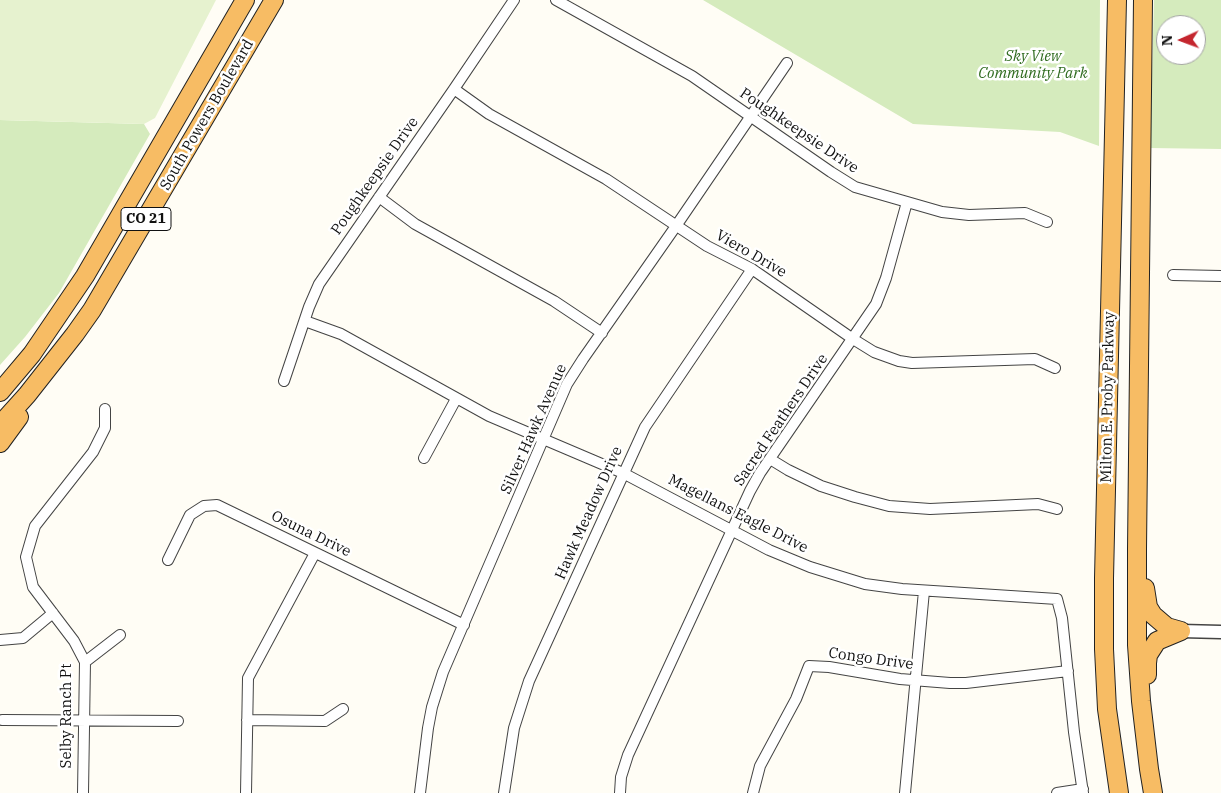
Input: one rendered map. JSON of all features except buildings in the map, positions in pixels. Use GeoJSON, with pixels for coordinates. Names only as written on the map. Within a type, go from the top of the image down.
{"type":"FeatureCollection","features":[{"type":"Feature","properties":{"kind":"highway","name":"South Powers Boulevard"},"geometry":{"type":"LineString","coordinates":[[0,392],[32,354],[86,276],[245,0]]}},
{"type":"Feature","properties":{"kind":"highway","name":"South Powers Boulevard"},"geometry":{"type":"LineString","coordinates":[[0,425],[27,396],[75,334],[111,279],[274,0]]}},
{"type":"Feature","properties":{"kind":"highway","name":"Milton E. Proby Parkway"},"geometry":{"type":"LineString","coordinates":[[1117,0],[1104,649],[1107,709],[1119,793]]}},
{"type":"Feature","properties":{"kind":"highway","name":"Milton E. Proby Parkway"},"geometry":{"type":"LineString","coordinates":[[1143,0],[1137,549],[1138,645],[1141,701],[1153,793]]}},
{"type":"Feature","properties":{"kind":"highway"},"geometry":{"type":"LineString","coordinates":[[0,443],[42,386],[75,334]]}},
{"type":"Feature","properties":{"kind":"highway"},"geometry":{"type":"LineString","coordinates":[[0,384],[32,354]]}},
{"type":"Feature","properties":{"kind":"highway"},"geometry":{"type":"LineString","coordinates":[[1137,549],[1145,563],[1145,594],[1148,607],[1161,622],[1181,631]]}},
{"type":"Feature","properties":{"kind":"highway"},"geometry":{"type":"LineString","coordinates":[[1158,793],[1160,787],[1151,724],[1148,655],[1157,641],[1181,631]]}},
{"type":"Feature","properties":{"kind":"street","name":"Poughkeepsie Drive"},"geometry":{"type":"LineString","coordinates":[[284,381],[309,307],[319,284],[514,0]]}},
{"type":"Feature","properties":{"kind":"street","name":"Poughkeepsie Drive"},"geometry":{"type":"LineString","coordinates":[[556,0],[692,76],[846,182],[866,191],[956,214],[1025,213],[1047,222]]}},
{"type":"Feature","properties":{"kind":"street","name":"Silver Hawk Avenue"},"geometry":{"type":"LineString","coordinates":[[420,793],[432,707],[443,672],[574,372],[751,117],[786,63]]}},
{"type":"Feature","properties":{"kind":"street","name":"Viero Drive"},"geometry":{"type":"LineString","coordinates":[[454,89],[489,114],[606,179],[706,246],[752,269],[874,352],[905,362],[927,363],[1035,359],[1054,368]]}},
{"type":"Feature","properties":{"kind":"street"},"geometry":{"type":"LineString","coordinates":[[379,197],[415,224],[554,301],[602,333]]}},
{"type":"Feature","properties":{"kind":"street","name":"Sacred Feathers Drive"},"geometry":{"type":"LineString","coordinates":[[620,793],[621,777],[628,755],[750,491],[770,458],[871,314],[881,294],[907,202]]}},
{"type":"Feature","properties":{"kind":"street","name":"Hawk Meadow Drive"},"geometry":{"type":"LineString","coordinates":[[504,793],[514,728],[523,698],[623,473],[656,408],[752,269]]}},
{"type":"Feature","properties":{"kind":"street"},"geometry":{"type":"LineString","coordinates":[[1173,275],[1221,276]]}},
{"type":"Feature","properties":{"kind":"street","name":"Magellans Eagle Drive"},"geometry":{"type":"LineString","coordinates":[[305,321],[341,334],[489,416],[623,473],[791,560],[865,584],[924,591],[1058,599],[1062,618],[1083,791]]}},
{"type":"Feature","properties":{"kind":"street"},"geometry":{"type":"LineString","coordinates":[[424,458],[456,398]]}},
{"type":"Feature","properties":{"kind":"street","name":"Selby Ranch Pt"},"geometry":{"type":"LineString","coordinates":[[83,793],[85,662],[74,641],[33,586],[26,557],[35,526],[93,452],[105,428],[105,409]]}},
{"type":"Feature","properties":{"kind":"street"},"geometry":{"type":"LineString","coordinates":[[770,458],[788,470],[821,486],[855,498],[888,506],[930,509],[1038,504],[1057,509]]}},
{"type":"Feature","properties":{"kind":"street","name":"Osuna Drive"},"geometry":{"type":"LineString","coordinates":[[168,560],[190,515],[204,506],[217,505],[464,625]]}},
{"type":"Feature","properties":{"kind":"street"},"geometry":{"type":"LineString","coordinates":[[246,793],[248,678],[314,552]]}},
{"type":"Feature","properties":{"kind":"street"},"geometry":{"type":"LineString","coordinates":[[905,793],[924,591]]}},
{"type":"Feature","properties":{"kind":"street"},"geometry":{"type":"LineString","coordinates":[[0,640],[23,638],[53,613]]}},
{"type":"Feature","properties":{"kind":"street"},"geometry":{"type":"LineString","coordinates":[[1181,631],[1221,632]]}},
{"type":"Feature","properties":{"kind":"street"},"geometry":{"type":"LineString","coordinates":[[85,662],[120,635]]}},
{"type":"Feature","properties":{"kind":"street","name":"Congo Drive"},"geometry":{"type":"LineString","coordinates":[[753,793],[760,766],[796,698],[809,666],[829,667],[877,676],[966,683],[1068,671]]}},
{"type":"Feature","properties":{"kind":"street"},"geometry":{"type":"LineString","coordinates":[[247,720],[325,720],[342,708]]}},
{"type":"Feature","properties":{"kind":"street"},"geometry":{"type":"LineString","coordinates":[[2,720],[178,721]]}},
{"type":"Feature","properties":{"kind":"street"},"geometry":{"type":"LineString","coordinates":[[1057,793],[1083,791]]}},
{"type":"Feature","properties":{"kind":"green space"},"geometry":{"type":"Polygon","coordinates":[[[0,0],[216,0],[155,118],[144,124],[0,120],[0,0]]]}},
{"type":"Feature","properties":{"kind":"green space","name":"Sky View Community Park"},"geometry":{"type":"Polygon","coordinates":[[[703,0],[1100,0],[1099,146],[1060,132],[913,124],[703,0]]]}},
{"type":"Feature","properties":{"kind":"green space"},"geometry":{"type":"Polygon","coordinates":[[[1154,0],[1221,0],[1221,149],[1150,148],[1154,0]]]}},
{"type":"Feature","properties":{"kind":"green space"},"geometry":{"type":"Polygon","coordinates":[[[0,120],[144,124],[150,134],[59,293],[25,337],[0,365],[0,120]]]}}]}
